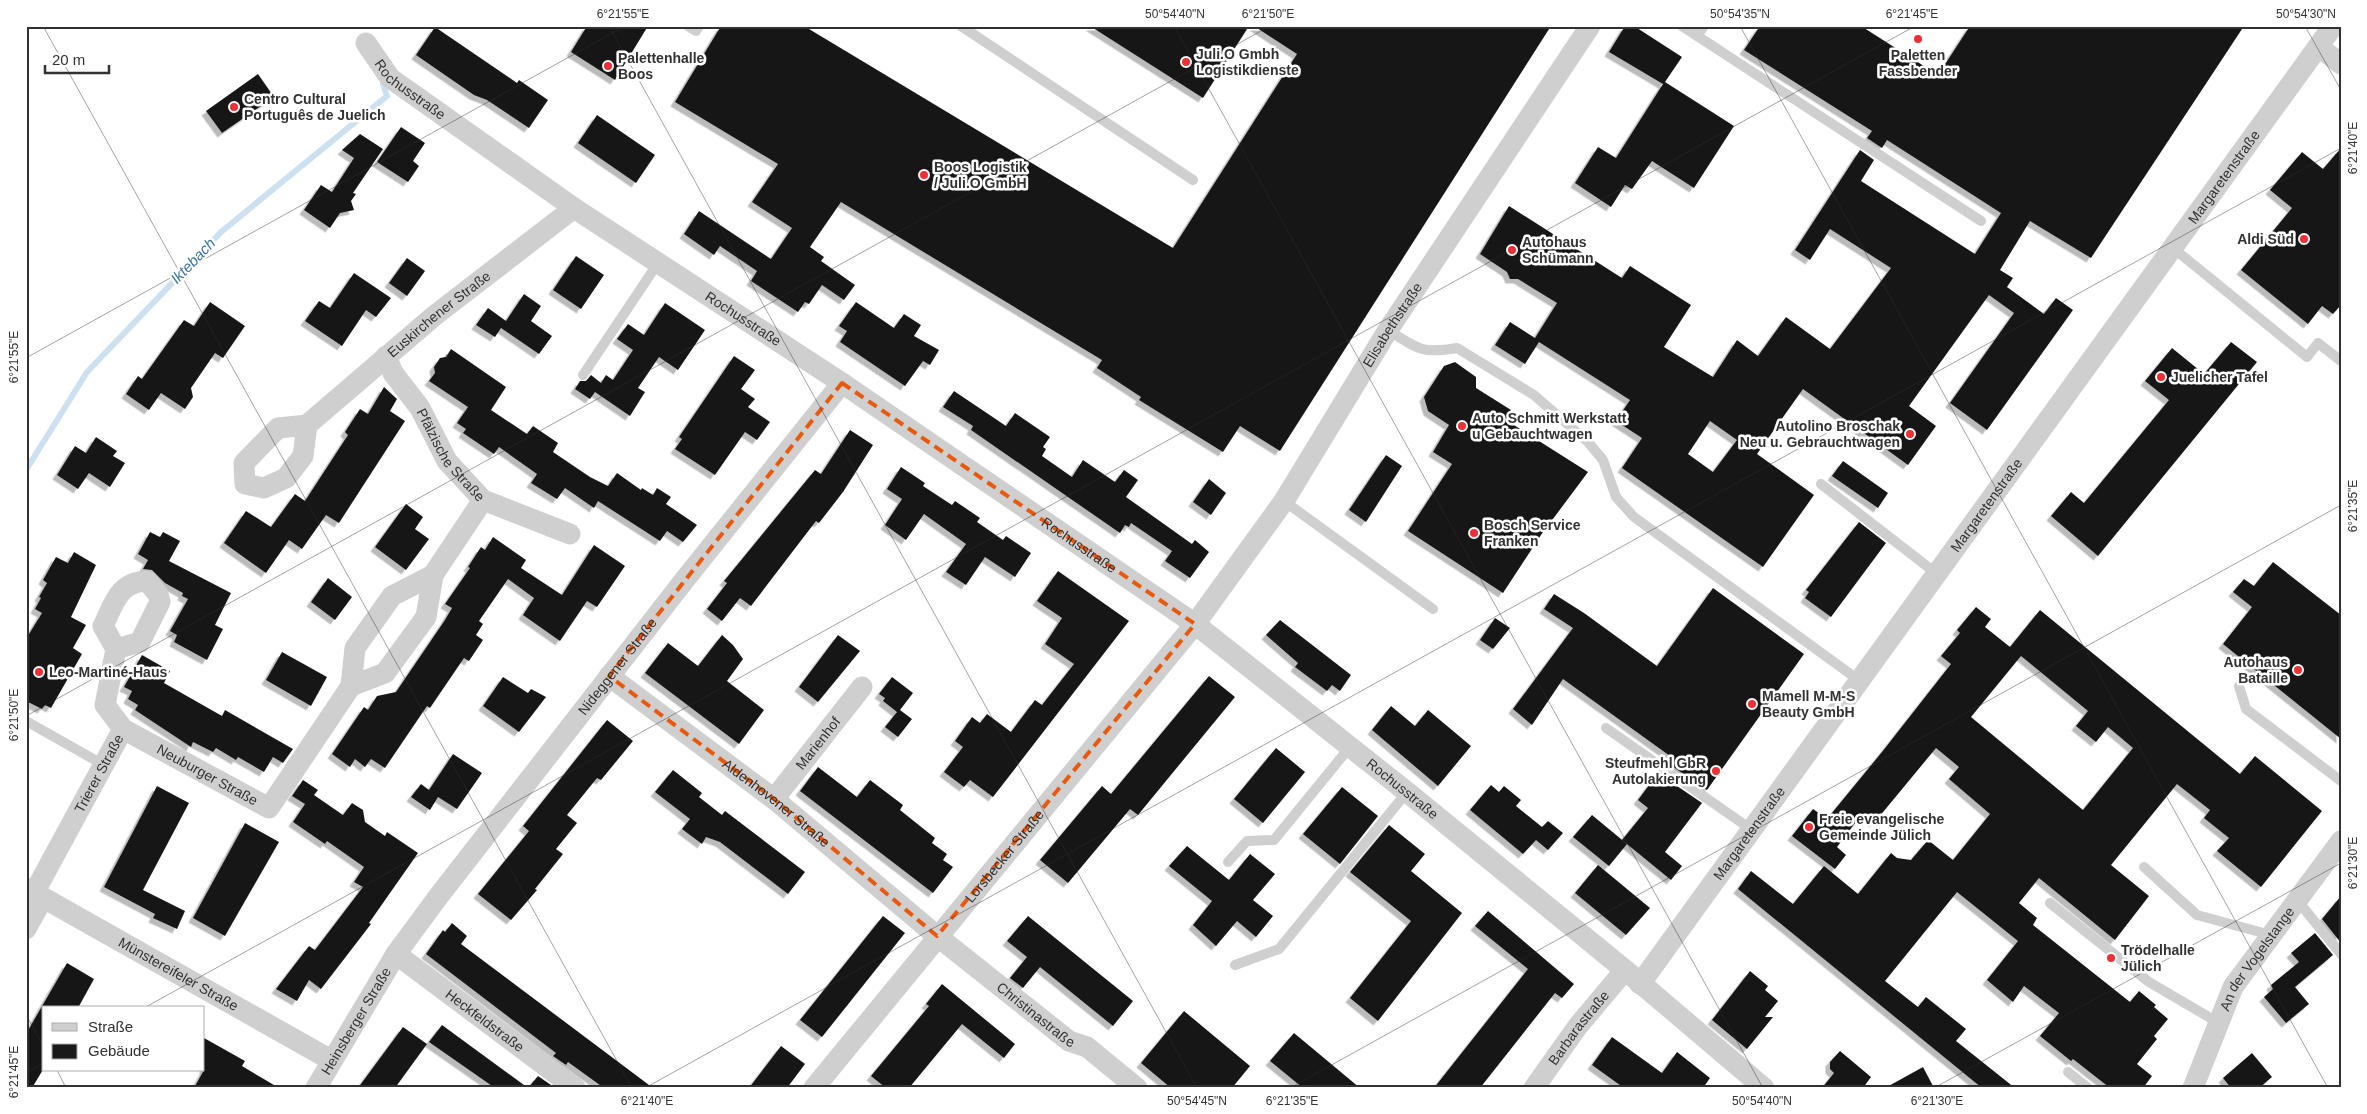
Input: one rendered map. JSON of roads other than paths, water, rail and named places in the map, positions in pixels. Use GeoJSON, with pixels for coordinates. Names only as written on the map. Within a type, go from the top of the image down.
{"type":"FeatureCollection","features":[{"type":"Feature","properties":{"kind":"street","name":"Elisabethstraße"},"geometry":{"type":"LineString","coordinates":[[1195,624],[1284,501],[1388,330],[1590,26]]}},
{"type":"Feature","properties":{"kind":"street","name":"Margaretenstraße"},"geometry":{"type":"LineString","coordinates":[[1633,977],[1752,830],[2333,26]]}},
{"type":"Feature","properties":{"kind":"street","name":"Rochusstraße"},"geometry":{"type":"LineString","coordinates":[[366,43],[390,78],[574,208],[842,383],[1195,624],[1349,748],[1407,792],[1633,977],[1764,1088]]}},
{"type":"Feature","properties":{"kind":"street"},"geometry":{"type":"LineString","coordinates":[[2319,47],[2341,64]]}},
{"type":"Feature","properties":{"kind":"street","name":"Euskirchener Straße"},"geometry":{"type":"LineString","coordinates":[[307,425],[434,316],[574,208]]}},
{"type":"Feature","properties":{"kind":"street","name":"Pfälzische Straße"},"geometry":{"type":"LineString","coordinates":[[386,356],[393,373],[420,408],[447,461],[483,500],[570,534]]}},
{"type":"Feature","properties":{"kind":"street","name":"Nideggener Straße"},"geometry":{"type":"LineString","coordinates":[[396,954],[609,676],[842,383]]}},
{"type":"Feature","properties":{"kind":"street","name":"Neuburger Straße"},"geometry":{"type":"LineString","coordinates":[[352,686],[386,673],[394,663],[426,617],[433,575],[483,500]]}},
{"type":"Feature","properties":{"kind":"street","name":"Neuburger Straße"},"geometry":{"type":"LineString","coordinates":[[123,729],[269,808],[352,686],[355,648],[392,596],[433,575]]}},
{"type":"Feature","properties":{"kind":"street","name":"Lorsbecker Straße"},"geometry":{"type":"LineString","coordinates":[[814,1088],[1195,624]]}},
{"type":"Feature","properties":{"kind":"street","name":"Trierer Straße"},"geometry":{"type":"LineString","coordinates":[[26,928],[35,893],[123,729],[105,706],[116,649]]}},
{"type":"Feature","properties":{"kind":"street","name":"Aldenhovener Straße"},"geometry":{"type":"LineString","coordinates":[[609,676],[774,799],[937,936]]}},
{"type":"Feature","properties":{"kind":"street","name":"Marienhof"},"geometry":{"type":"LineString","coordinates":[[774,799],[862,687]]}},
{"type":"Feature","properties":{"kind":"street","name":"An der Vogelstange"},"geometry":{"type":"LineString","coordinates":[[2193,1088],[2233,987],[2341,841]]}},
{"type":"Feature","properties":{"kind":"street","name":"Münstereifeler Straße"},"geometry":{"type":"LineString","coordinates":[[35,893],[331,1060]]}},
{"type":"Feature","properties":{"kind":"street","name":"Christinastraße"},"geometry":{"type":"LineString","coordinates":[[937,936],[1069,1041],[1087,1047],[1137,1088]]}},
{"type":"Feature","properties":{"kind":"street","name":"Heinsberger Straße"},"geometry":{"type":"LineString","coordinates":[[316,1088],[396,954]]}},
{"type":"Feature","properties":{"kind":"street","name":"Heckfeldstraße"},"geometry":{"type":"LineString","coordinates":[[396,954],[575,1088]]}},
{"type":"Feature","properties":{"kind":"street","name":"Barbarastraße"},"geometry":{"type":"LineString","coordinates":[[1534,1088],[1578,1026],[1633,977]]}},
{"type":"Feature","properties":{"kind":"lane"},"geometry":{"type":"LineString","coordinates":[[688,26],[696,31],[698,26]]}},
{"type":"Feature","properties":{"kind":"lane"},"geometry":{"type":"LineString","coordinates":[[961,26],[1193,180]]}},
{"type":"Feature","properties":{"kind":"lane"},"geometry":{"type":"LineString","coordinates":[[1682,26],[1982,221]]}},
{"type":"Feature","properties":{"kind":"lane"},"geometry":{"type":"LineString","coordinates":[[1697,36],[1704,26]]}},
{"type":"Feature","properties":{"kind":"lane"},"geometry":{"type":"LineString","coordinates":[[2173,248],[2307,357],[2318,343],[2341,361]]}},
{"type":"Feature","properties":{"kind":"lane"},"geometry":{"type":"LineString","coordinates":[[583,375],[658,263]]}},
{"type":"Feature","properties":{"kind":"lane"},"geometry":{"type":"LineString","coordinates":[[1388,330],[1419,350],[1440,351],[1457,348],[1534,395],[1588,442],[1603,460],[1616,497],[1634,517],[1860,681]]}},
{"type":"Feature","properties":{"kind":"lane"},"geometry":{"type":"LineString","coordinates":[[1821,484],[1938,574]]}},
{"type":"Feature","properties":{"kind":"lane"},"geometry":{"type":"LineString","coordinates":[[1284,501],[1433,609]]}},
{"type":"Feature","properties":{"kind":"lane"},"geometry":{"type":"LineString","coordinates":[[2239,686],[2246,709],[2341,781]]}},
{"type":"Feature","properties":{"kind":"lane"},"geometry":{"type":"LineString","coordinates":[[26,721],[104,765]]}},
{"type":"Feature","properties":{"kind":"lane"},"geometry":{"type":"LineString","coordinates":[[1606,728],[1752,830]]}},
{"type":"Feature","properties":{"kind":"lane"},"geometry":{"type":"LineString","coordinates":[[1228,862],[1246,841],[1274,840],[1349,748]]}},
{"type":"Feature","properties":{"kind":"lane"},"geometry":{"type":"LineString","coordinates":[[1234,965],[1279,949],[1407,792]]}},
{"type":"Feature","properties":{"kind":"lane"},"geometry":{"type":"LineString","coordinates":[[2144,867],[2197,915],[2271,935]]}},
{"type":"Feature","properties":{"kind":"lane"},"geometry":{"type":"LineString","coordinates":[[2297,900],[2341,954]]}},
{"type":"Feature","properties":{"kind":"lane"},"geometry":{"type":"LineString","coordinates":[[2050,903],[2149,982],[2219,1023]]}},
{"type":"Feature","properties":{"kind":"lane"},"geometry":{"type":"LineString","coordinates":[[2068,1072],[2088,1088]]}},
{"type":"Feature","properties":{"kind":"waterway","name":"Iktebach"},"geometry":{"type":"LineString","coordinates":[[26,470],[87,372],[221,232],[387,96],[383,84]]}},
{"type":"Feature","properties":{"kind":"place","name":"Paletten Fassbender"},"geometry":{"type":"Point","coordinates":[1918,39]}},
{"type":"Feature","properties":{"kind":"place","name":"Juli.O Gmbh Logistikdienste"},"geometry":{"type":"Point","coordinates":[1186,62]}},
{"type":"Feature","properties":{"kind":"place","name":"Palettenhalle Boos"},"geometry":{"type":"Point","coordinates":[608,66]}},
{"type":"Feature","properties":{"kind":"place","name":"Centro Cultural Português de Juelich"},"geometry":{"type":"Point","coordinates":[234,107]}},
{"type":"Feature","properties":{"kind":"place","name":"Boos Logistik / Juli.O GmbH"},"geometry":{"type":"Point","coordinates":[924,175]}},
{"type":"Feature","properties":{"kind":"place","name":"Aldi Süd"},"geometry":{"type":"Point","coordinates":[2304,239]}},
{"type":"Feature","properties":{"kind":"place","name":"Autohaus Schümann"},"geometry":{"type":"Point","coordinates":[1512,250]}},
{"type":"Feature","properties":{"kind":"place","name":"Juelicher Tafel"},"geometry":{"type":"Point","coordinates":[2161,377]}},
{"type":"Feature","properties":{"kind":"place","name":"Auto Schmitt Werkstatt u Gebauchtwagen"},"geometry":{"type":"Point","coordinates":[1462,426]}},
{"type":"Feature","properties":{"kind":"place","name":"Autolino Broschak Neu u. Gebrauchtwagen"},"geometry":{"type":"Point","coordinates":[1910,434]}},
{"type":"Feature","properties":{"kind":"place","name":"Bosch Service Franken"},"geometry":{"type":"Point","coordinates":[1474,533]}},
{"type":"Feature","properties":{"kind":"place","name":"Autohaus Bataille"},"geometry":{"type":"Point","coordinates":[2298,670]}},
{"type":"Feature","properties":{"kind":"place","name":"Leo-Martiné-Haus"},"geometry":{"type":"Point","coordinates":[39,672]}},
{"type":"Feature","properties":{"kind":"place","name":"Mamell M-M-S Beauty GmbH"},"geometry":{"type":"Point","coordinates":[1752,704]}},
{"type":"Feature","properties":{"kind":"place","name":"Steufmehl GbR Autolakierung"},"geometry":{"type":"Point","coordinates":[1716,771]}},
{"type":"Feature","properties":{"kind":"place","name":"Freie evangelische Gemeinde Jülich"},"geometry":{"type":"Point","coordinates":[1809,827]}},
{"type":"Feature","properties":{"kind":"place","name":"Trödelhalle Jülich"},"geometry":{"type":"Point","coordinates":[2111,958]}}]}
